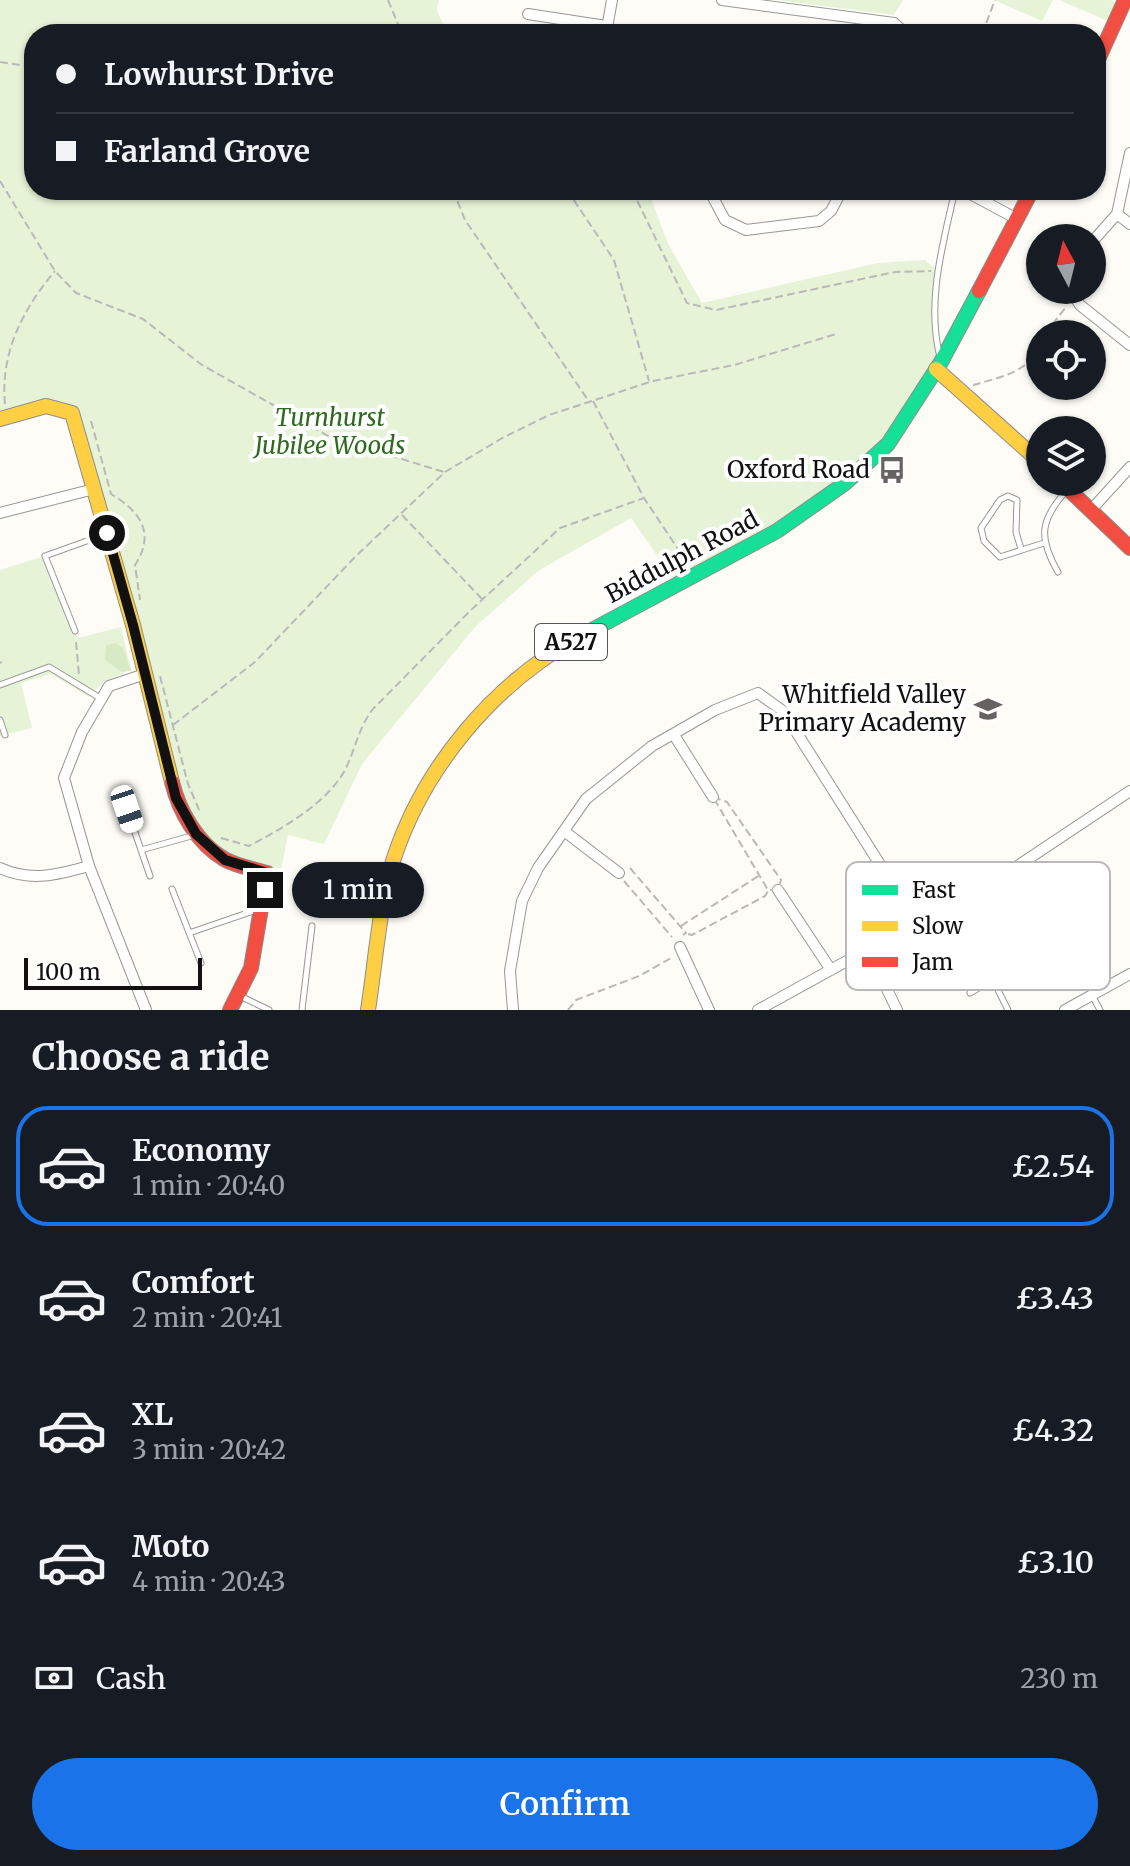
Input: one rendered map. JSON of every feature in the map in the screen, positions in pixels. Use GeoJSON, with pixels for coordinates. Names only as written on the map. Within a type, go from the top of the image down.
{"type":"FeatureCollection","features":[{"type":"Feature","properties":{"kind":"main road"},"geometry":{"type":"LineString","coordinates":[[1106,42],[1125,0]]}},
{"type":"Feature","properties":{"kind":"main road","name":"Biddulph Road"},"geometry":{"type":"LineString","coordinates":[[368,1010],[393,860],[427,781],[482,712],[557,649],[777,531],[844,484],[888,444],[939,366],[1027,200]]}},
{"type":"Feature","properties":{"kind":"main road"},"geometry":{"type":"LineString","coordinates":[[939,366],[958,389],[1026,450]]}},
{"type":"Feature","properties":{"kind":"main road"},"geometry":{"type":"LineString","coordinates":[[4,418],[46,406],[72,413],[107,533],[176,798],[225,860],[267,873],[251,968],[230,1010]]}},
{"type":"Feature","properties":{"kind":"main road"},"geometry":{"type":"LineString","coordinates":[[1075,496],[1130,548]]}},
{"type":"Feature","properties":{"kind":"street"},"geometry":{"type":"LineString","coordinates":[[607,24],[612,0]]}},
{"type":"Feature","properties":{"kind":"street"},"geometry":{"type":"LineString","coordinates":[[722,0],[895,24]]}},
{"type":"Feature","properties":{"kind":"street"},"geometry":{"type":"LineString","coordinates":[[528,14],[577,24]]}},
{"type":"Feature","properties":{"kind":"street"},"geometry":{"type":"LineString","coordinates":[[1106,226],[1117,214],[1130,153]]}},
{"type":"Feature","properties":{"kind":"street"},"geometry":{"type":"LineString","coordinates":[[714,200],[725,220],[746,230],[819,221],[831,211],[837,200]]}},
{"type":"Feature","properties":{"kind":"street"},"geometry":{"type":"LineString","coordinates":[[982,200],[1017,219]]}},
{"type":"Feature","properties":{"kind":"street"},"geometry":{"type":"LineString","coordinates":[[1117,214],[1130,224]]}},
{"type":"Feature","properties":{"kind":"street"},"geometry":{"type":"LineString","coordinates":[[1083,304],[1130,345]]}},
{"type":"Feature","properties":{"kind":"street"},"geometry":{"type":"LineString","coordinates":[[1091,510],[1130,467]]}},
{"type":"Feature","properties":{"kind":"street"},"geometry":{"type":"LineString","coordinates":[[0,513],[94,489]]}},
{"type":"Feature","properties":{"kind":"street"},"geometry":{"type":"LineString","coordinates":[[145,674],[120,680],[100,698],[64,778],[89,866],[146,1010]]}},
{"type":"Feature","properties":{"kind":"street"},"geometry":{"type":"LineString","coordinates":[[513,1010],[510,971],[522,901],[538,868],[586,799],[652,746],[737,700],[758,693],[783,711],[878,862]]}},
{"type":"Feature","properties":{"kind":"street"},"geometry":{"type":"LineString","coordinates":[[674,735],[713,797]]}},
{"type":"Feature","properties":{"kind":"street"},"geometry":{"type":"LineString","coordinates":[[1024,862],[1130,791]]}},
{"type":"Feature","properties":{"kind":"street"},"geometry":{"type":"LineString","coordinates":[[564,831],[619,873]]}},
{"type":"Feature","properties":{"kind":"street"},"geometry":{"type":"LineString","coordinates":[[0,868],[19,877],[36,878],[89,866]]}},
{"type":"Feature","properties":{"kind":"street"},"geometry":{"type":"LineString","coordinates":[[773,890],[831,970]]}},
{"type":"Feature","properties":{"kind":"street"},"geometry":{"type":"LineString","coordinates":[[681,950],[709,1010]]}},
{"type":"Feature","properties":{"kind":"street"},"geometry":{"type":"LineString","coordinates":[[758,1010],[846,962]]}},
{"type":"Feature","properties":{"kind":"street"},"geometry":{"type":"LineString","coordinates":[[1110,986],[1130,974]]}},
{"type":"Feature","properties":{"kind":"street"},"geometry":{"type":"LineString","coordinates":[[887,990],[897,1010]]}},
{"type":"Feature","properties":{"kind":"street"},"geometry":{"type":"LineString","coordinates":[[1065,1010],[1102,990]]}},
{"type":"Feature","properties":{"kind":"lane"},"geometry":{"type":"LineString","coordinates":[[939,366],[934,327],[937,271],[953,200]]}},
{"type":"Feature","properties":{"kind":"lane"},"geometry":{"type":"LineString","coordinates":[[1021,549],[1016,532],[1017,500],[1008,496],[1000,500],[981,528],[984,541],[1000,557],[1044,543]]}},
{"type":"Feature","properties":{"kind":"lane"},"geometry":{"type":"LineString","coordinates":[[1058,496],[1052,507],[1044,543],[1058,572]]}},
{"type":"Feature","properties":{"kind":"lane"},"geometry":{"type":"LineString","coordinates":[[75,631],[45,556],[107,533]]}},
{"type":"Feature","properties":{"kind":"lane"},"geometry":{"type":"LineString","coordinates":[[0,685],[49,667],[100,698]]}},
{"type":"Feature","properties":{"kind":"lane"},"geometry":{"type":"LineString","coordinates":[[0,720],[5,735]]}},
{"type":"Feature","properties":{"kind":"lane"},"geometry":{"type":"LineString","coordinates":[[127,809],[150,876]]}},
{"type":"Feature","properties":{"kind":"lane"},"geometry":{"type":"LineString","coordinates":[[141,850],[201,829]]}},
{"type":"Feature","properties":{"kind":"lane"},"geometry":{"type":"LineString","coordinates":[[172,889],[201,963]]}},
{"type":"Feature","properties":{"kind":"lane"},"geometry":{"type":"LineString","coordinates":[[189,933],[263,908]]}},
{"type":"Feature","properties":{"kind":"lane"},"geometry":{"type":"LineString","coordinates":[[302,1010],[312,926]]}},
{"type":"Feature","properties":{"kind":"lane"},"geometry":{"type":"LineString","coordinates":[[970,993],[975,990]]}},
{"type":"Feature","properties":{"kind":"lane"},"geometry":{"type":"LineString","coordinates":[[998,990],[1008,1010]]}},
{"type":"Feature","properties":{"kind":"lane"},"geometry":{"type":"LineString","coordinates":[[239,995],[269,1010]]}},
{"type":"Feature","properties":{"kind":"lane"},"geometry":{"type":"LineString","coordinates":[[1092,996],[1100,1010]]}},
{"type":"Feature","properties":{"kind":"path"},"geometry":{"type":"LineString","coordinates":[[388,0],[398,24]]}},
{"type":"Feature","properties":{"kind":"path"},"geometry":{"type":"LineString","coordinates":[[986,24],[995,0]]}},
{"type":"Feature","properties":{"kind":"path"},"geometry":{"type":"LineString","coordinates":[[0,62],[24,66]]}},
{"type":"Feature","properties":{"kind":"path"},"geometry":{"type":"LineString","coordinates":[[0,181],[55,271],[76,293],[143,319],[202,365],[330,437],[445,472]]}},
{"type":"Feature","properties":{"kind":"path"},"geometry":{"type":"LineString","coordinates":[[457,200],[465,220],[591,400],[644,498],[696,575]]}},
{"type":"Feature","properties":{"kind":"path"},"geometry":{"type":"LineString","coordinates":[[574,200],[614,260],[649,382]]}},
{"type":"Feature","properties":{"kind":"path"},"geometry":{"type":"LineString","coordinates":[[637,200],[687,303],[716,310],[895,272],[937,271]]}},
{"type":"Feature","properties":{"kind":"path"},"geometry":{"type":"LineString","coordinates":[[4,418],[1,388],[5,357],[23,311],[55,271]]}},
{"type":"Feature","properties":{"kind":"path"},"geometry":{"type":"LineString","coordinates":[[173,725],[255,662],[445,472],[504,437],[591,400],[649,382],[734,365],[836,334]]}},
{"type":"Feature","properties":{"kind":"path"},"geometry":{"type":"LineString","coordinates":[[958,389],[1026,364]]}},
{"type":"Feature","properties":{"kind":"path"},"geometry":{"type":"LineString","coordinates":[[91,421],[111,494],[133,508],[143,526],[144,551],[135,565],[141,601]]}},
{"type":"Feature","properties":{"kind":"path"},"geometry":{"type":"LineString","coordinates":[[220,837],[232,844],[249,846],[308,809],[333,787],[346,767],[361,725],[373,709],[482,599],[560,528],[590,520],[644,498]]}},
{"type":"Feature","properties":{"kind":"path"},"geometry":{"type":"LineString","coordinates":[[401,514],[482,599]]}},
{"type":"Feature","properties":{"kind":"path"},"geometry":{"type":"LineString","coordinates":[[75,631],[80,684]]}},
{"type":"Feature","properties":{"kind":"path"},"geometry":{"type":"LineString","coordinates":[[157,663],[201,829]]}},
{"type":"Feature","properties":{"kind":"path"},"geometry":{"type":"LineString","coordinates":[[713,797],[760,875],[773,890]]}},
{"type":"Feature","properties":{"kind":"path"},"geometry":{"type":"LineString","coordinates":[[686,933],[675,940],[619,873],[630,868],[686,933],[692,935],[765,896],[781,880],[727,802],[713,797]]}},
{"type":"Feature","properties":{"kind":"path"},"geometry":{"type":"LineString","coordinates":[[680,926],[760,875]]}},
{"type":"Feature","properties":{"kind":"path"},"geometry":{"type":"LineString","coordinates":[[568,1010],[576,1000],[639,976],[681,950]]}},
{"type":"Feature","properties":{"kind":"green space","name":"Turnhurst Jubilee Woods"},"geometry":{"type":"Polygon","coordinates":[[[0,0],[439,0],[437,10],[443,24],[24,24],[24,200],[652,200],[668,244],[702,303],[878,263],[925,260],[937,271],[934,327],[946,367],[844,484],[678,585],[631,518],[538,571],[475,627],[362,764],[324,844],[288,835],[280,874],[225,860],[176,798],[72,413],[46,406],[0,419],[0,0]]]}},
{"type":"Feature","properties":{"kind":"green space"},"geometry":{"type":"Polygon","coordinates":[[[777,0],[903,0],[894,15],[777,0]]]}},
{"type":"Feature","properties":{"kind":"green space"},"geometry":{"type":"Polygon","coordinates":[[[994,0],[1053,0],[1042,21],[994,0]]]}},
{"type":"Feature","properties":{"kind":"green space"},"geometry":{"type":"Polygon","coordinates":[[[1059,0],[1111,0],[1122,8],[1115,24],[1059,0]]]}},
{"type":"Feature","properties":{"kind":"green space"},"geometry":{"type":"Polygon","coordinates":[[[45,556],[78,638],[121,627],[131,670],[103,682],[89,697],[51,674],[21,683],[32,728],[0,736],[0,570],[45,556]]]}},
{"type":"Feature","properties":{"kind":"green space"},"geometry":{"type":"Polygon","coordinates":[[[115,643],[123,648],[131,670],[122,672],[105,660],[106,645],[115,643]]]}},
{"type":"Feature","properties":{"kind":"traffic: fast"},"geometry":{"type":"LineString","coordinates":[[579,637],[777,531],[844,484],[888,444],[941,362],[979,291]]}},
{"type":"Feature","properties":{"kind":"traffic: slow"},"geometry":{"type":"LineString","coordinates":[[936,369],[1026,449]]}},
{"type":"Feature","properties":{"kind":"traffic: slow"},"geometry":{"type":"LineString","coordinates":[[0,419],[46,406],[72,413],[133,625],[172,782]]}},
{"type":"Feature","properties":{"kind":"traffic: slow"},"geometry":{"type":"LineString","coordinates":[[368,1010],[389,874],[407,824],[424,792],[443,760],[491,703],[518,678],[579,637]]}},
{"type":"Feature","properties":{"kind":"traffic: jam"},"geometry":{"type":"LineString","coordinates":[[1106,42],[1125,0]]}},
{"type":"Feature","properties":{"kind":"traffic: jam"},"geometry":{"type":"LineString","coordinates":[[979,291],[1027,200]]}},
{"type":"Feature","properties":{"kind":"traffic: jam"},"geometry":{"type":"LineString","coordinates":[[1076,496],[1130,548]]}},
{"type":"Feature","properties":{"kind":"traffic: jam"},"geometry":{"type":"LineString","coordinates":[[172,782],[184,815],[205,844],[229,861],[267,873],[251,968],[230,1010]]}},
{"type":"Feature","properties":{"kind":"place","name":"Oxford Road"},"geometry":{"type":"Point","coordinates":[892,470]}},
{"type":"Feature","properties":{"kind":"place","name":"Whitfield Valley Primary Academy"},"geometry":{"type":"Point","coordinates":[988,709]}},
{"type":"Feature","properties":{"kind":"route"},"geometry":{"type":"LineString","coordinates":[[107,533],[176,798],[196,834],[225,860],[267,873],[265,890]]}}]}
